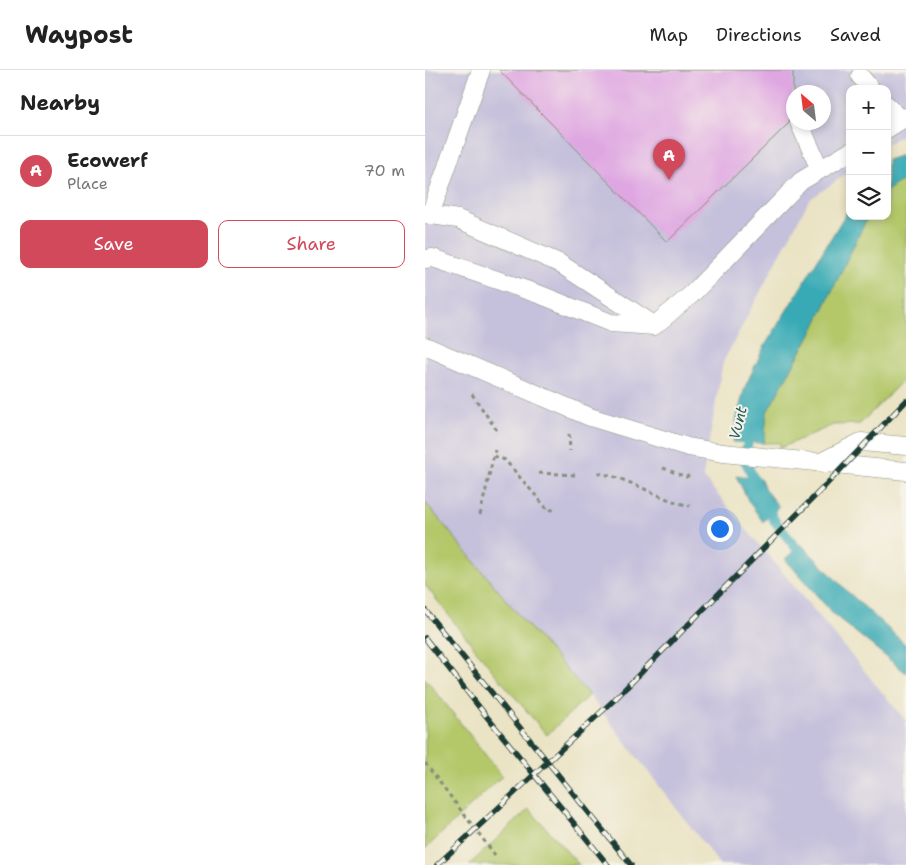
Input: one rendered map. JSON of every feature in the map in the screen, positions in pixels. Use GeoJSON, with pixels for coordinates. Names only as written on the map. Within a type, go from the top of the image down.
{"type":"FeatureCollection","features":[{"type":"Feature","properties":{"kind":"lane"},"geometry":{"type":"LineString","coordinates":[[481,70],[428,214],[458,219],[559,263],[654,326]]}},
{"type":"Feature","properties":{"kind":"lane"},"geometry":{"type":"LineString","coordinates":[[891,111],[899,122]]}},
{"type":"Feature","properties":{"kind":"lane"},"geometry":{"type":"LineString","coordinates":[[802,130],[820,170]]}},
{"type":"Feature","properties":{"kind":"lane"},"geometry":{"type":"LineString","coordinates":[[425,259],[433,258],[541,294],[611,323],[654,326],[692,294],[801,181],[846,154]]}},
{"type":"Feature","properties":{"kind":"lane"},"geometry":{"type":"LineString","coordinates":[[425,346],[590,417],[688,447],[723,453],[906,471]]}},
{"type":"Feature","properties":{"kind":"lane"},"geometry":{"type":"LineString","coordinates":[[821,462],[861,442],[906,446]]}},
{"type":"Feature","properties":{"kind":"path"},"geometry":{"type":"LineString","coordinates":[[471,393],[498,432]]}},
{"type":"Feature","properties":{"kind":"path"},"geometry":{"type":"LineString","coordinates":[[569,429],[570,452]]}},
{"type":"Feature","properties":{"kind":"path"},"geometry":{"type":"LineString","coordinates":[[480,515],[495,450]]}},
{"type":"Feature","properties":{"kind":"path"},"geometry":{"type":"LineString","coordinates":[[494,456],[505,460],[549,511],[557,508]]}},
{"type":"Feature","properties":{"kind":"path"},"geometry":{"type":"LineString","coordinates":[[539,473],[577,475]]}},
{"type":"Feature","properties":{"kind":"path"},"geometry":{"type":"LineString","coordinates":[[598,473],[613,476],[677,503],[691,506]]}},
{"type":"Feature","properties":{"kind":"path"},"geometry":{"type":"LineString","coordinates":[[425,763],[495,855]]}},
{"type":"Feature","properties":{"kind":"shaded area"},"geometry":{"type":"Polygon","coordinates":[[[425,70],[906,70],[906,135],[891,142],[891,85],[846,85],[846,174],[809,200],[723,362],[703,477],[906,721],[906,865],[720,865],[589,695],[521,618],[425,502],[425,70]]]}},
{"type":"Feature","properties":{"kind":"green space"},"geometry":{"type":"Polygon","coordinates":[[[906,180],[906,377],[860,424],[833,425],[780,448],[780,443],[764,443],[767,412],[813,330],[866,220],[891,220],[891,188],[899,182],[906,180]]]}},
{"type":"Feature","properties":{"kind":"green space"},"geometry":{"type":"Polygon","coordinates":[[[425,502],[521,618],[589,695],[547,735],[492,670],[425,585],[425,502]]]}},
{"type":"Feature","properties":{"kind":"green space"},"geometry":{"type":"Polygon","coordinates":[[[425,678],[502,776],[425,849],[425,678]]]}},
{"type":"Feature","properties":{"kind":"green space"},"geometry":{"type":"Polygon","coordinates":[[[529,809],[579,865],[469,865],[529,809]]]}},
{"type":"Feature","properties":{"kind":"water"},"geometry":{"type":"Polygon","coordinates":[[[906,154],[906,180],[899,182],[891,188],[891,175],[891,159],[906,154]]]}},
{"type":"Feature","properties":{"kind":"water"},"geometry":{"type":"Polygon","coordinates":[[[846,214],[846,220],[866,220],[813,330],[767,412],[764,443],[733,442],[745,387],[763,349],[846,214]]]}},
{"type":"Feature","properties":{"kind":"water"},"geometry":{"type":"Polygon","coordinates":[[[736,476],[761,479],[765,490],[779,507],[763,522],[749,502],[736,476]]]}},
{"type":"Feature","properties":{"kind":"water"},"geometry":{"type":"Polygon","coordinates":[[[801,544],[848,592],[906,645],[906,673],[833,614],[785,559],[801,544]]]}},
{"type":"Feature","properties":{"kind":"building"},"geometry":{"type":"Polygon","coordinates":[[[499,70],[793,70],[793,85],[786,85],[786,126],[667,242],[499,70]]]}},
{"type":"Feature","properties":{"kind":"waterway","name":"Vunt"},"geometry":{"type":"LineString","coordinates":[[751,431],[744,458],[759,490]]}},
{"type":"Feature","properties":{"kind":"waterway","name":"Vunt"},"geometry":{"type":"LineString","coordinates":[[766,503],[774,520],[804,558]]}},
{"type":"Feature","properties":{"kind":"railway"},"geometry":{"type":"LineString","coordinates":[[437,865],[613,701],[906,401]]}},
{"type":"Feature","properties":{"kind":"railway"},"geometry":{"type":"LineString","coordinates":[[425,610],[631,865]]}},
{"type":"Feature","properties":{"kind":"railway"},"geometry":{"type":"LineString","coordinates":[[425,638],[608,865]]}},
{"type":"Feature","properties":{"kind":"place","name":"Ecowerf"},"geometry":{"type":"Point","coordinates":[669,180]}}]}
